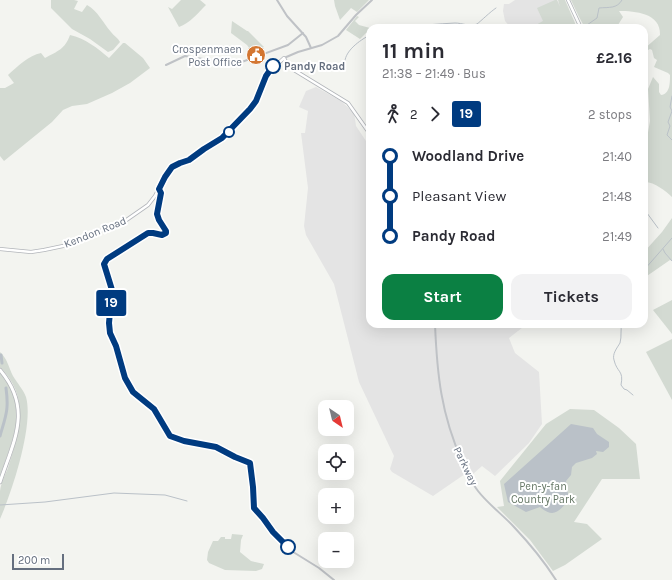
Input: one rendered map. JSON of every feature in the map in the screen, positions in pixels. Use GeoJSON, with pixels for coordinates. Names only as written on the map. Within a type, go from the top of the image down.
{"type":"FeatureCollection","features":[{"type":"Feature","properties":{"kind":"main road"},"geometry":{"type":"LineString","coordinates":[[568,0],[579,24]]}},
{"type":"Feature","properties":{"kind":"main road"},"geometry":{"type":"LineString","coordinates":[[284,58],[289,67],[348,103],[366,128]]}},
{"type":"Feature","properties":{"kind":"main road","name":"Kendon Road"},"geometry":{"type":"LineString","coordinates":[[0,249],[31,252],[63,246],[125,221],[148,205],[172,167],[189,160],[230,131],[256,101],[268,72],[284,58]]}},
{"type":"Feature","properties":{"kind":"main road"},"geometry":{"type":"LineString","coordinates":[[0,370],[10,382],[15,393],[19,415],[16,430],[0,482]]}},
{"type":"Feature","properties":{"kind":"street"},"geometry":{"type":"LineString","coordinates":[[277,0],[287,16],[306,37],[311,48]]}},
{"type":"Feature","properties":{"kind":"street"},"geometry":{"type":"LineString","coordinates":[[284,58],[329,42],[338,36],[356,15],[372,0]]}},
{"type":"Feature","properties":{"kind":"street"},"geometry":{"type":"LineString","coordinates":[[166,65],[185,56],[221,62],[239,63],[288,45],[303,33]]}},
{"type":"Feature","properties":{"kind":"street"},"geometry":{"type":"LineString","coordinates":[[159,189],[161,193],[157,208],[157,217],[166,230],[166,233],[162,235],[148,233],[105,261],[104,266],[112,290],[109,323],[110,333],[116,346],[123,372],[130,387],[138,397],[147,402],[154,409],[169,434],[184,441],[218,448],[250,463],[254,510],[260,514],[273,532],[290,550],[320,568],[334,580]]}},
{"type":"Feature","properties":{"kind":"street","name":"Parkway"},"geometry":{"type":"LineString","coordinates":[[435,328],[436,362],[443,406],[455,446],[478,491],[522,536],[543,560],[556,580]]}},
{"type":"Feature","properties":{"kind":"shaded area"},"geometry":{"type":"Polygon","coordinates":[[[515,0],[557,0],[561,6],[568,24],[508,24],[505,21],[503,11],[504,4],[509,4],[515,0]]]}},
{"type":"Feature","properties":{"kind":"shaded area"},"geometry":{"type":"Polygon","coordinates":[[[316,87],[341,101],[354,113],[356,126],[366,141],[366,328],[522,328],[509,338],[515,353],[539,372],[542,424],[529,443],[495,476],[482,466],[473,474],[467,477],[465,474],[433,496],[392,472],[390,469],[394,456],[359,382],[334,284],[306,235],[304,226],[308,188],[301,133],[305,133],[308,111],[299,107],[306,91],[316,87]]]}},
{"type":"Feature","properties":{"kind":"shaded area"},"geometry":{"type":"Polygon","coordinates":[[[571,424],[593,428],[597,434],[609,442],[609,447],[603,452],[596,451],[597,454],[592,458],[576,463],[572,467],[571,475],[566,481],[569,500],[559,510],[553,513],[549,513],[540,507],[526,512],[508,502],[504,484],[571,424]]]}},
{"type":"Feature","properties":{"kind":"green space"},"geometry":{"type":"Polygon","coordinates":[[[51,0],[78,1],[74,9],[82,12],[87,5],[97,14],[120,42],[113,50],[108,52],[90,39],[72,29],[51,8],[51,0]]]}},
{"type":"Feature","properties":{"kind":"green space"},"geometry":{"type":"Polygon","coordinates":[[[181,0],[200,0],[206,5],[190,20],[179,27],[168,7],[172,9],[181,0]]]}},
{"type":"Feature","properties":{"kind":"green space"},"geometry":{"type":"Polygon","coordinates":[[[334,0],[369,0],[357,12],[351,8],[340,20],[334,0]]]}},
{"type":"Feature","properties":{"kind":"green space"},"geometry":{"type":"Polygon","coordinates":[[[555,0],[557,0],[560,7],[558,0],[565,0],[575,24],[537,24],[543,21],[537,8],[555,0]]]}},
{"type":"Feature","properties":{"kind":"green space"},"geometry":{"type":"Polygon","coordinates":[[[571,0],[672,0],[672,197],[663,189],[648,182],[648,132],[650,121],[648,89],[653,77],[659,84],[659,92],[661,95],[664,94],[669,88],[670,81],[670,75],[668,73],[654,67],[657,60],[654,58],[652,50],[648,50],[648,46],[660,35],[656,22],[646,15],[619,11],[623,17],[619,24],[583,24],[571,0]]]}},
{"type":"Feature","properties":{"kind":"green space"},"geometry":{"type":"Polygon","coordinates":[[[357,16],[359,17],[355,21],[359,25],[366,27],[366,33],[360,39],[346,30],[357,16]]]}},
{"type":"Feature","properties":{"kind":"green space"},"geometry":{"type":"Polygon","coordinates":[[[232,21],[248,31],[264,47],[252,52],[247,45],[231,33],[232,21]]]}},
{"type":"Feature","properties":{"kind":"green space"},"geometry":{"type":"Polygon","coordinates":[[[70,35],[86,41],[109,58],[123,43],[125,43],[143,58],[150,68],[130,83],[112,93],[87,104],[72,106],[63,110],[52,122],[4,161],[0,156],[0,88],[5,88],[14,83],[8,75],[23,62],[37,54],[41,53],[45,58],[54,53],[66,44],[70,35]]]}},
{"type":"Feature","properties":{"kind":"green space"},"geometry":{"type":"Polygon","coordinates":[[[672,218],[672,261],[670,260],[648,275],[648,248],[672,218]]]}},
{"type":"Feature","properties":{"kind":"green space"},"geometry":{"type":"Polygon","coordinates":[[[672,300],[672,334],[653,310],[672,300]]]}},
{"type":"Feature","properties":{"kind":"green space"},"geometry":{"type":"Polygon","coordinates":[[[672,339],[672,400],[646,352],[672,339]]]}},
{"type":"Feature","properties":{"kind":"green space"},"geometry":{"type":"Polygon","coordinates":[[[0,352],[8,363],[13,376],[25,394],[28,409],[24,441],[16,476],[0,519],[0,491],[16,441],[20,415],[16,391],[10,379],[0,367],[0,352]]]}},
{"type":"Feature","properties":{"kind":"green space"},"geometry":{"type":"Polygon","coordinates":[[[0,373],[10,385],[15,396],[17,419],[12,443],[0,476],[0,373]]]}},
{"type":"Feature","properties":{"kind":"green space","name":"Pen-y-fan Country Park"},"geometry":{"type":"Polygon","coordinates":[[[570,409],[594,410],[619,428],[636,444],[640,479],[602,479],[574,522],[587,524],[602,539],[565,565],[553,571],[530,540],[497,507],[504,506],[500,481],[546,424],[570,409]]]}},
{"type":"Feature","properties":{"kind":"green space"},"geometry":{"type":"Polygon","coordinates":[[[232,534],[243,535],[240,552],[251,561],[264,564],[262,569],[256,571],[225,570],[209,563],[207,560],[208,552],[213,541],[218,541],[221,537],[231,539],[232,534]]]}},
{"type":"Feature","properties":{"kind":"waterway"},"geometry":{"type":"LineString","coordinates":[[588,24],[597,18],[599,8],[618,5],[622,0]]}},
{"type":"Feature","properties":{"kind":"waterway"},"geometry":{"type":"LineString","coordinates":[[477,24],[496,8]]}},
{"type":"Feature","properties":{"kind":"waterway"},"geometry":{"type":"LineString","coordinates":[[439,24],[462,24]]}},
{"type":"Feature","properties":{"kind":"waterway"},"geometry":{"type":"LineString","coordinates":[[345,64],[349,51],[357,43],[366,38]]}},
{"type":"Feature","properties":{"kind":"waterway"},"geometry":{"type":"LineString","coordinates":[[672,96],[670,107],[672,111],[668,122],[670,126],[667,135],[672,140]]}},
{"type":"Feature","properties":{"kind":"waterway"},"geometry":{"type":"LineString","coordinates":[[648,214],[658,228]]}},
{"type":"Feature","properties":{"kind":"waterway"},"geometry":{"type":"LineString","coordinates":[[648,265],[672,238]]}},
{"type":"Feature","properties":{"kind":"waterway"},"geometry":{"type":"LineString","coordinates":[[663,249],[672,261]]}},
{"type":"Feature","properties":{"kind":"waterway"},"geometry":{"type":"LineString","coordinates":[[621,328],[620,343],[614,356],[615,364],[622,377],[621,385],[633,395]]}},
{"type":"Feature","properties":{"kind":"waterway"},"geometry":{"type":"LineString","coordinates":[[1,355],[2,363]]}},
{"type":"Feature","properties":{"kind":"waterway"},"geometry":{"type":"LineString","coordinates":[[0,436],[6,412],[6,388]]}},
{"type":"Feature","properties":{"kind":"waterway"},"geometry":{"type":"LineString","coordinates":[[0,505],[45,502],[114,493],[165,495],[187,501]]}},
{"type":"Feature","properties":{"kind":"bus line","name":"19"},"geometry":{"type":"LineString","coordinates":[[273,66],[263,81],[256,101],[230,131],[193,158],[172,167],[165,177],[159,189],[161,193],[157,208],[157,217],[165,228],[166,233],[162,235],[148,233],[107,259],[104,266],[108,273],[113,293],[109,329],[116,346],[127,383],[138,397],[147,402],[154,409],[170,436],[184,441],[216,447],[250,463],[254,508],[273,532],[288,547]]}},
{"type":"Feature","properties":{"kind":"place","name":"Crospenmaen Post Office"},"geometry":{"type":"Point","coordinates":[256,55]}},
{"type":"Feature","properties":{"kind":"place","name":"Pandy Road"},"geometry":{"type":"Point","coordinates":[273,66]}}]}
